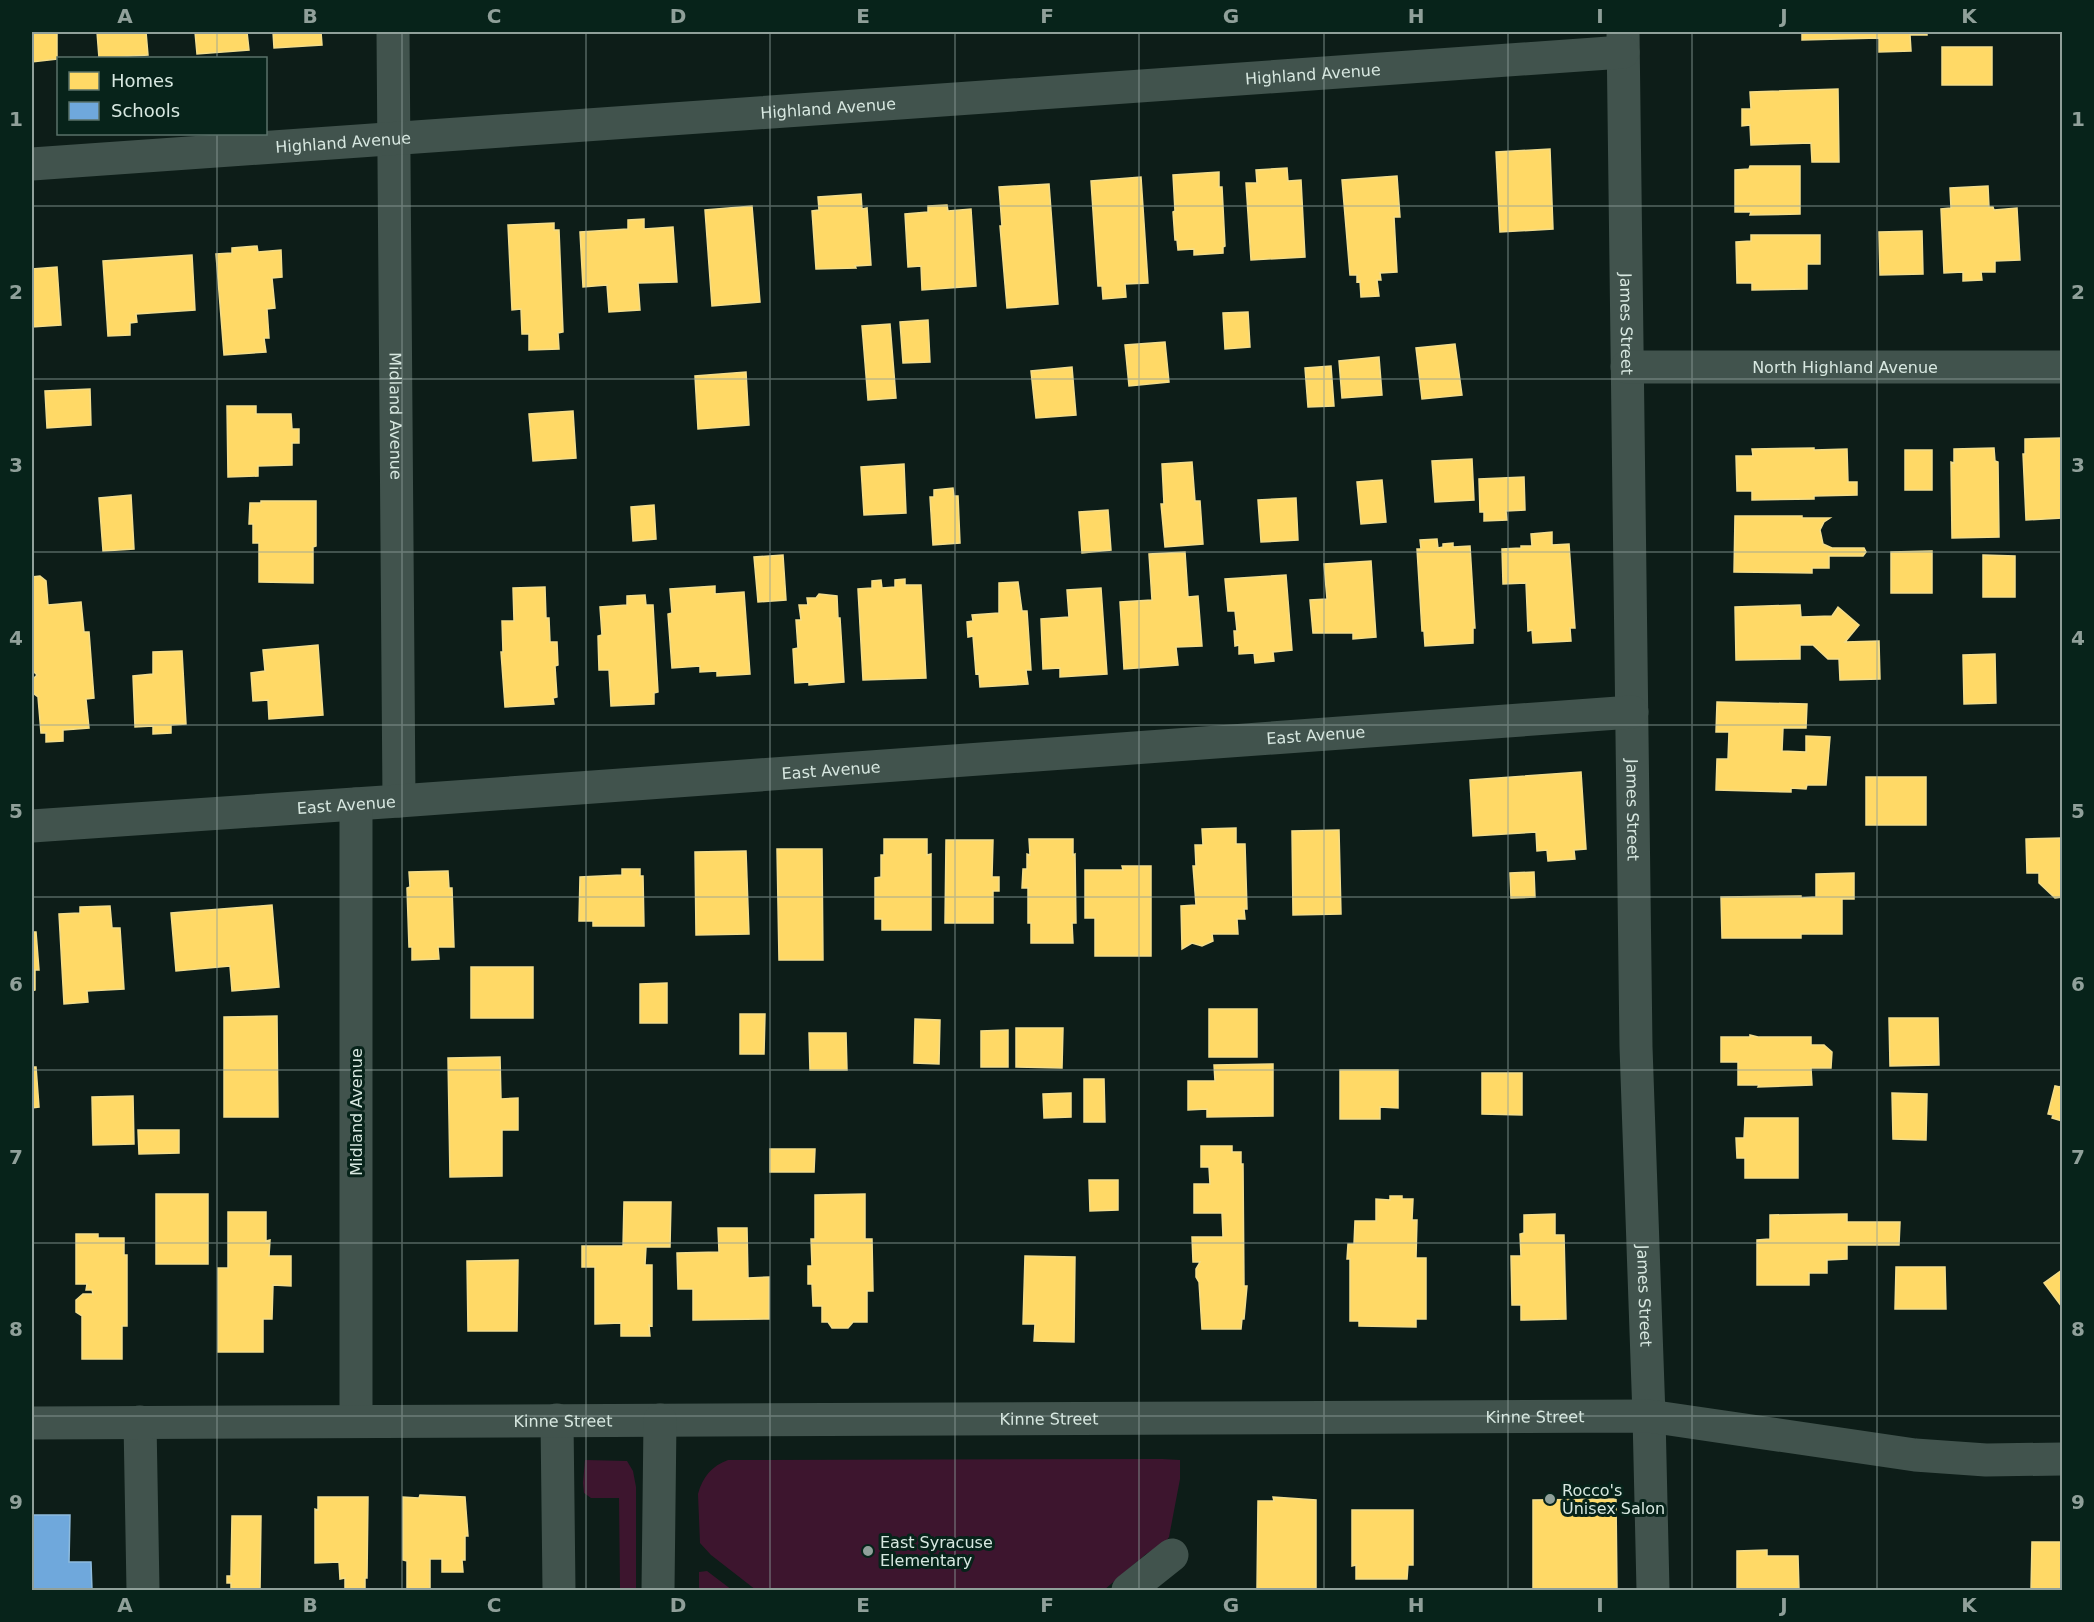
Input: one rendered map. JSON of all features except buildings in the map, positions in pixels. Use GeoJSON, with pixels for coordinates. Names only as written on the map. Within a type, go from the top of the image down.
{"type":"FeatureCollection","features":[{"type":"Feature","properties":{"kind":"street","name":"Midland Avenue"},"geometry":{"type":"LineString","coordinates":[[393,32],[399,801]]}},
{"type":"Feature","properties":{"kind":"street","name":"Highland Avenue"},"geometry":{"type":"LineString","coordinates":[[32,165],[393,140],[1623,42]]}},
{"type":"Feature","properties":{"kind":"street","name":"James Street"},"geometry":{"type":"LineString","coordinates":[[1623,42],[1636,1047],[1653,1590]]}},
{"type":"Feature","properties":{"kind":"street","name":"North Highland Avenue"},"geometry":{"type":"LineString","coordinates":[[1627,367],[2062,367]]}},
{"type":"Feature","properties":{"kind":"street","name":"East Avenue"},"geometry":{"type":"LineString","coordinates":[[32,826],[1632,712]]}},
{"type":"Feature","properties":{"kind":"street","name":"Midland Avenue"},"geometry":{"type":"LineString","coordinates":[[356,804],[356,1420]]}},
{"type":"Feature","properties":{"kind":"street","name":"Kinne Street"},"geometry":{"type":"LineString","coordinates":[[32,1423],[1649,1416],[1915,1455],[1986,1460],[2062,1459]]}},
{"type":"Feature","properties":{"kind":"street"},"geometry":{"type":"LineString","coordinates":[[557,1420],[559,1590]]}},
{"type":"Feature","properties":{"kind":"street"},"geometry":{"type":"LineString","coordinates":[[658,1590],[660,1420]]}},
{"type":"Feature","properties":{"kind":"street"},"geometry":{"type":"LineString","coordinates":[[141,1422],[143,1590]]}},
{"type":"Feature","properties":{"kind":"street"},"geometry":{"type":"LineString","coordinates":[[1128,1590],[1172,1555]]}},
{"type":"Feature","properties":{"kind":"shaded area"},"geometry":{"type":"Polygon","coordinates":[[[585,1460],[627,1461],[633,1471],[636,1487],[636,1590],[620,1590],[619,1498],[591,1498],[584,1493],[585,1460]]]}},
{"type":"Feature","properties":{"kind":"shaded area"},"geometry":{"type":"Polygon","coordinates":[[[728,1460],[1180,1460],[1180,1479],[1169,1537],[1156,1554],[1151,1551],[1146,1554],[1104,1590],[756,1590],[711,1555],[700,1543],[698,1494],[700,1488],[709,1472],[728,1460]]]}},
{"type":"Feature","properties":{"kind":"shaded area"},"geometry":{"type":"Polygon","coordinates":[[[707,1571],[732,1590],[699,1590],[699,1572],[707,1571]]]}},
{"type":"Feature","properties":{"kind":"place","name":"Rocco's Unisex Salon"},"geometry":{"type":"Point","coordinates":[1550,1499]}},
{"type":"Feature","properties":{"kind":"place","name":"East Syracuse Elementary"},"geometry":{"type":"Point","coordinates":[868,1551]}}]}
